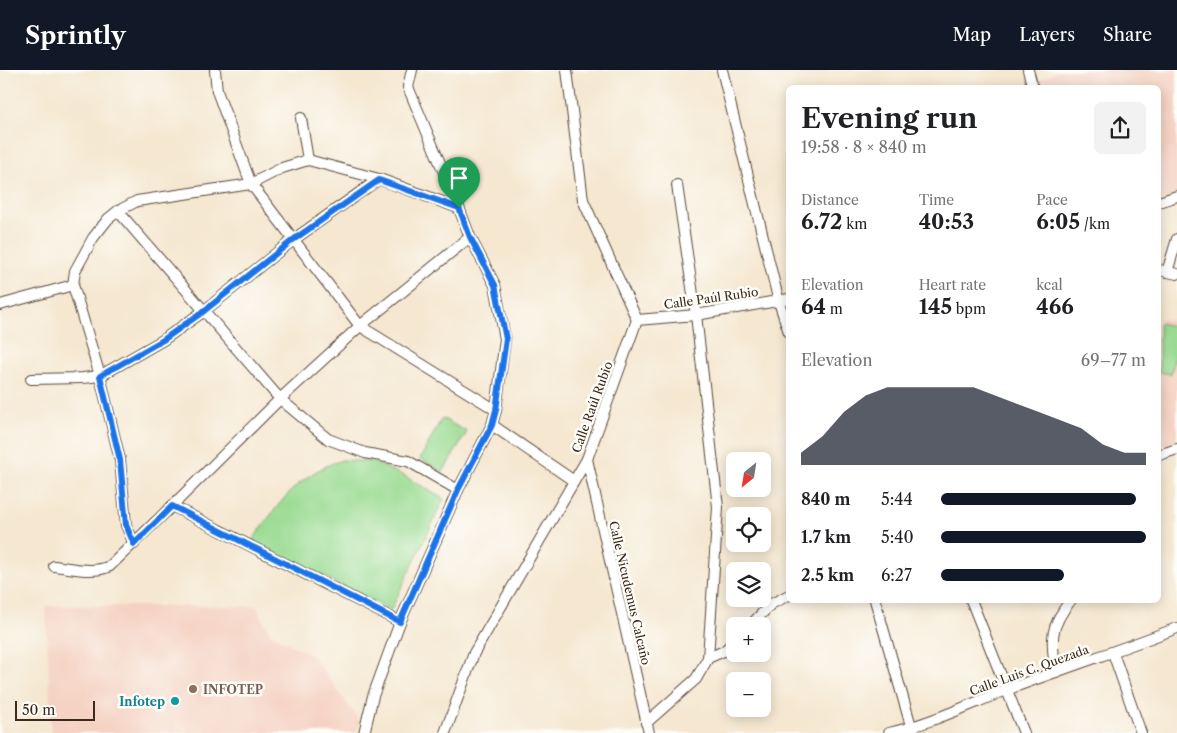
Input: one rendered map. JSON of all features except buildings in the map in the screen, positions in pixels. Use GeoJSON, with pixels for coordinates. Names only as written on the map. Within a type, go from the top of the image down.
{"type":"FeatureCollection","features":[{"type":"Feature","properties":{"kind":"street"},"geometry":{"type":"LineString","coordinates":[[214,70],[217,91],[251,184],[360,326],[496,410]]}},
{"type":"Feature","properties":{"kind":"street"},"geometry":{"type":"LineString","coordinates":[[364,733],[373,696],[400,622],[458,490],[492,425],[496,410],[506,339],[495,285],[470,237],[408,87],[412,70]]}},
{"type":"Feature","properties":{"kind":"street"},"geometry":{"type":"LineString","coordinates":[[567,70],[583,200],[637,320]]}},
{"type":"Feature","properties":{"kind":"street"},"geometry":{"type":"LineString","coordinates":[[722,70],[786,313]]}},
{"type":"Feature","properties":{"kind":"street"},"geometry":{"type":"LineString","coordinates":[[1028,70],[1029,85]]}},
{"type":"Feature","properties":{"kind":"street"},"geometry":{"type":"LineString","coordinates":[[301,118],[308,160]]}},
{"type":"Feature","properties":{"kind":"street"},"geometry":{"type":"LineString","coordinates":[[134,544],[126,525],[120,460],[100,376],[73,285],[75,271],[92,238],[108,219],[118,210],[137,201],[251,184],[282,168],[308,160],[379,180],[459,208]]}},
{"type":"Feature","properties":{"kind":"street"},"geometry":{"type":"LineString","coordinates":[[31,379],[100,376],[163,340],[204,311],[293,240],[379,180]]}},
{"type":"Feature","properties":{"kind":"street"},"geometry":{"type":"LineString","coordinates":[[648,728],[696,679],[708,658],[718,507],[696,315],[677,185]]}},
{"type":"Feature","properties":{"kind":"street"},"geometry":{"type":"LineString","coordinates":[[1161,201],[1177,196]]}},
{"type":"Feature","properties":{"kind":"street"},"geometry":{"type":"LineString","coordinates":[[118,210],[280,398],[328,439],[365,453],[408,461],[458,490]]}},
{"type":"Feature","properties":{"kind":"street"},"geometry":{"type":"LineString","coordinates":[[54,566],[102,570],[110,566],[280,398],[360,326],[470,237]]}},
{"type":"Feature","properties":{"kind":"street"},"geometry":{"type":"LineString","coordinates":[[1168,272],[1177,239]]}},
{"type":"Feature","properties":{"kind":"street"},"geometry":{"type":"LineString","coordinates":[[0,305],[73,285]]}},
{"type":"Feature","properties":{"kind":"street","name":"Calle Paúl Rubio"},"geometry":{"type":"LineString","coordinates":[[637,320],[696,315],[784,300]]}},
{"type":"Feature","properties":{"kind":"street","name":"Calle Raúl Rubio"},"geometry":{"type":"LineString","coordinates":[[446,733],[474,653],[587,459],[637,320]]}},
{"type":"Feature","properties":{"kind":"street"},"geometry":{"type":"LineString","coordinates":[[492,425],[574,482]]}},
{"type":"Feature","properties":{"kind":"street"},"geometry":{"type":"LineString","coordinates":[[1161,454],[1177,449]]}},
{"type":"Feature","properties":{"kind":"street","name":"Calle Nicudemus Calcaño"},"geometry":{"type":"LineString","coordinates":[[587,459],[648,728]]}},
{"type":"Feature","properties":{"kind":"street"},"geometry":{"type":"LineString","coordinates":[[172,506],[400,622]]}},
{"type":"Feature","properties":{"kind":"street"},"geometry":{"type":"LineString","coordinates":[[759,617],[771,604],[786,596]]}},
{"type":"Feature","properties":{"kind":"street"},"geometry":{"type":"LineString","coordinates":[[876,603],[912,730]]}},
{"type":"Feature","properties":{"kind":"street"},"geometry":{"type":"LineString","coordinates":[[971,603],[1024,733]]}},
{"type":"Feature","properties":{"kind":"street"},"geometry":{"type":"LineString","coordinates":[[1056,672],[1052,639],[1053,632],[1069,603]]}},
{"type":"Feature","properties":{"kind":"street","name":"Calle Luis C. Quezada"},"geometry":{"type":"LineString","coordinates":[[889,733],[912,730],[1006,691],[1177,628]]}},
{"type":"Feature","properties":{"kind":"street"},"geometry":{"type":"LineString","coordinates":[[708,658],[726,649]]}},
{"type":"Feature","properties":{"kind":"street"},"geometry":{"type":"LineString","coordinates":[[1113,653],[1141,733]]}},
{"type":"Feature","properties":{"kind":"shaded area"},"geometry":{"type":"Polygon","coordinates":[[[1060,70],[1177,70],[1177,196],[1161,201],[1161,85],[1032,84],[1060,70]]]}},
{"type":"Feature","properties":{"kind":"shaded area"},"geometry":{"type":"Polygon","coordinates":[[[1161,318],[1177,322],[1177,440],[1161,446],[1161,318]]]}},
{"type":"Feature","properties":{"kind":"shaded area","name":"INFOTEP"},"geometry":{"type":"Polygon","coordinates":[[[46,606],[256,606],[270,633],[313,657],[360,721],[356,733],[51,733],[46,606]]]}},
{"type":"Feature","properties":{"kind":"green space"},"geometry":{"type":"Polygon","coordinates":[[[1161,323],[1177,327],[1177,346],[1171,374],[1161,372],[1161,323]]]}},
{"type":"Feature","properties":{"kind":"green space"},"geometry":{"type":"Polygon","coordinates":[[[442,418],[467,432],[443,472],[420,459],[442,418]]]}},
{"type":"Feature","properties":{"kind":"green space"},"geometry":{"type":"Polygon","coordinates":[[[342,460],[373,462],[406,477],[444,499],[391,610],[252,541],[280,503],[301,482],[326,466],[342,460]]]}},
{"type":"Feature","properties":{"kind":"place","name":"INFOTEP"},"geometry":{"type":"Point","coordinates":[193,689]}},
{"type":"Feature","properties":{"kind":"place","name":"Infotep"},"geometry":{"type":"Point","coordinates":[175,701]}},
{"type":"Feature","properties":{"kind":"route"},"geometry":{"type":"LineString","coordinates":[[379,180],[459,208],[470,237],[495,285],[506,339],[496,410],[492,425],[458,490],[400,622],[172,506],[134,544],[126,525],[120,460],[100,376],[163,340],[204,311],[293,240],[379,180]]}}]}
